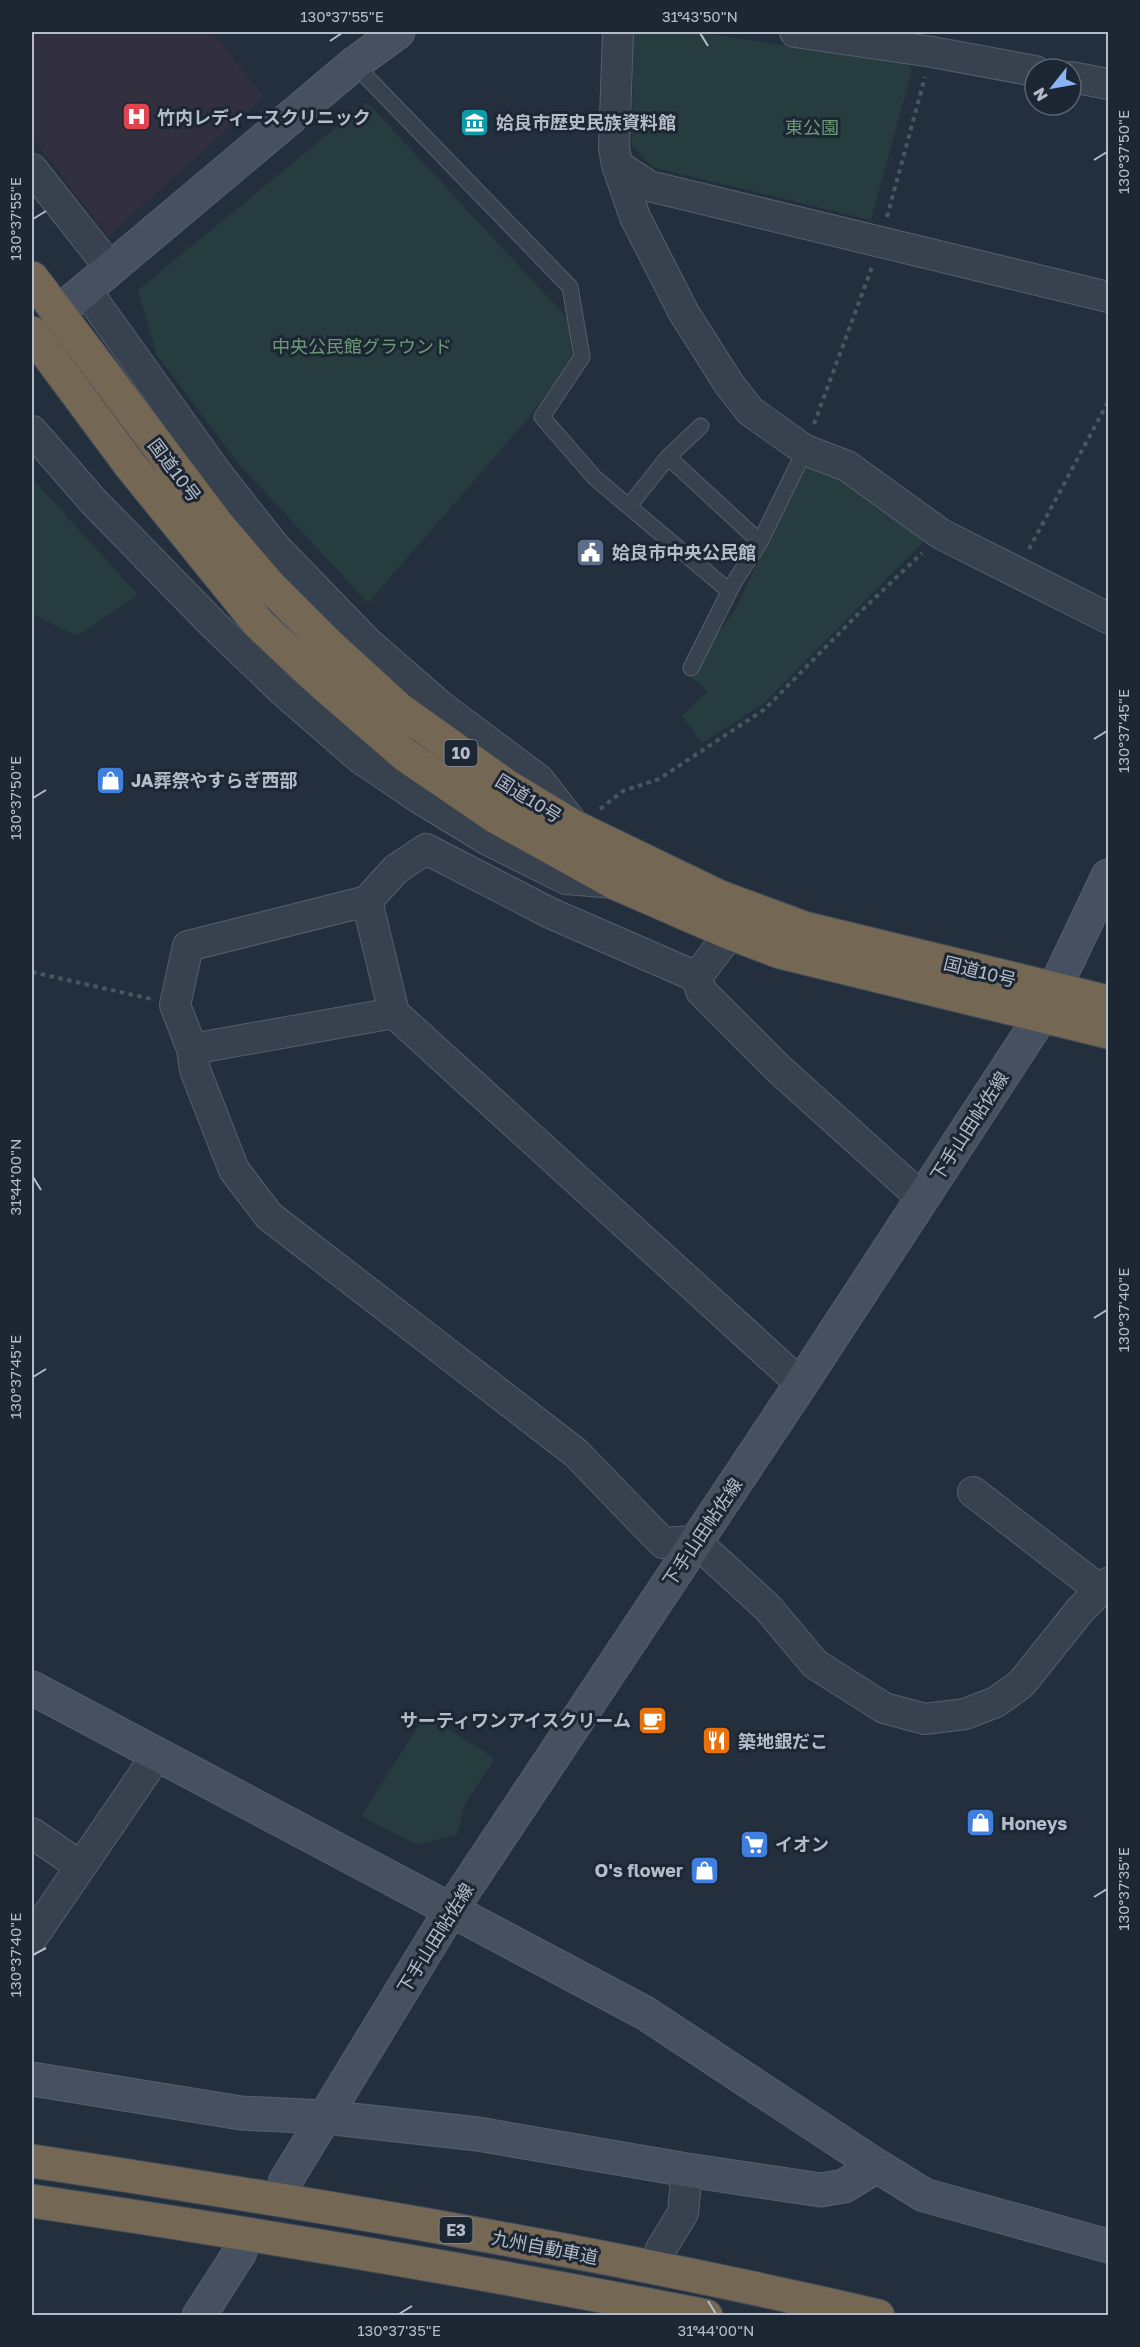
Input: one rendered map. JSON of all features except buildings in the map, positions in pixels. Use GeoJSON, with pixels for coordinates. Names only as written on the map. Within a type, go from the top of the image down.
{"type":"FeatureCollection","features":[{"type":"Feature","properties":{"kind":"highway","name":"国道10号"},"geometry":{"type":"LineString","coordinates":[[32,278],[217,524],[268,585],[399,709],[504,784],[575,827],[720,897],[804,928],[1048,1002],[1108,1032]]}},
{"type":"Feature","properties":{"kind":"highway","name":"国道10号"},"geometry":{"type":"LineString","coordinates":[[32,333],[130,465],[259,624],[313,675],[405,754],[496,817],[615,884],[780,952],[1048,1002],[1108,1002]]}},
{"type":"Feature","properties":{"kind":"highway","name":"九州自動車道"},"geometry":{"type":"LineString","coordinates":[[32,2162],[224,2190],[476,2234],[789,2295],[878,2316]]}},
{"type":"Feature","properties":{"kind":"highway","name":"九州自動車道"},"geometry":{"type":"LineString","coordinates":[[32,2201],[215,2228],[469,2270],[706,2316]]}},
{"type":"Feature","properties":{"kind":"street"},"geometry":{"type":"LineString","coordinates":[[398,32],[354,64],[79,296],[274,547],[366,641],[444,708],[539,780],[575,827]]}},
{"type":"Feature","properties":{"kind":"street"},"geometry":{"type":"LineString","coordinates":[[618,32],[614,147],[617,165],[635,217],[678,302],[729,384],[750,411],[805,450],[847,466],[941,534],[1108,618]]}},
{"type":"Feature","properties":{"kind":"street"},"geometry":{"type":"LineString","coordinates":[[795,32],[932,52],[1023,69]]}},
{"type":"Feature","properties":{"kind":"street"},"geometry":{"type":"LineString","coordinates":[[1083,79],[1108,84]]}},
{"type":"Feature","properties":{"kind":"street"},"geometry":{"type":"LineString","coordinates":[[617,165],[649,186],[1108,297]]}},
{"type":"Feature","properties":{"kind":"street"},"geometry":{"type":"LineString","coordinates":[[32,169],[111,269]]}},
{"type":"Feature","properties":{"kind":"street"},"geometry":{"type":"LineString","coordinates":[[32,431],[94,502],[213,624],[285,693],[360,758],[418,798],[488,840],[566,879],[615,884]]}},
{"type":"Feature","properties":{"kind":"street"},"geometry":{"type":"LineString","coordinates":[[697,977],[550,913],[426,849],[396,869],[367,901],[189,946],[176,1005],[192,1049],[195,1070],[234,1170],[269,1216],[576,1453],[663,1543],[696,1541],[768,1608],[815,1664],[884,1708],[925,1719],[965,1714],[996,1702],[1021,1684],[1081,1609],[1104,1587],[973,1492]]}},
{"type":"Feature","properties":{"kind":"street","name":"下手山田帖佐線"},"geometry":{"type":"LineString","coordinates":[[285,2182],[451,1910],[801,1384],[1048,1002],[1108,876]]}},
{"type":"Feature","properties":{"kind":"street"},"geometry":{"type":"LineString","coordinates":[[367,901],[394,1013],[801,1384]]}},
{"type":"Feature","properties":{"kind":"street"},"geometry":{"type":"LineString","coordinates":[[697,977],[730,933]]}},
{"type":"Feature","properties":{"kind":"street"},"geometry":{"type":"LineString","coordinates":[[697,977],[701,991],[772,1062],[922,1198]]}},
{"type":"Feature","properties":{"kind":"street"},"geometry":{"type":"LineString","coordinates":[[192,1049],[394,1013]]}},
{"type":"Feature","properties":{"kind":"street"},"geometry":{"type":"LineString","coordinates":[[32,1688],[645,2013],[924,2195],[1108,2246]]}},
{"type":"Feature","properties":{"kind":"street"},"geometry":{"type":"LineString","coordinates":[[32,1938],[157,1755]]}},
{"type":"Feature","properties":{"kind":"street"},"geometry":{"type":"LineString","coordinates":[[32,1833],[80,1866]]}},
{"type":"Feature","properties":{"kind":"street"},"geometry":{"type":"LineString","coordinates":[[32,2079],[241,2113],[325,2117],[478,2133],[687,2170],[821,2190],[844,2186],[877,2166]]}},
{"type":"Feature","properties":{"kind":"street"},"geometry":{"type":"LineString","coordinates":[[661,2249],[683,2213],[687,2170]]}},
{"type":"Feature","properties":{"kind":"street"},"geometry":{"type":"LineString","coordinates":[[199,2316],[240,2252]]}},
{"type":"Feature","properties":{"kind":"lane"},"geometry":{"type":"LineString","coordinates":[[354,64],[570,287],[582,357],[542,417],[595,478],[729,591]]}},
{"type":"Feature","properties":{"kind":"lane"},"geometry":{"type":"LineString","coordinates":[[629,506],[668,457],[701,426]]}},
{"type":"Feature","properties":{"kind":"lane"},"geometry":{"type":"LineString","coordinates":[[691,668],[729,591],[760,542],[805,450]]}},
{"type":"Feature","properties":{"kind":"lane"},"geometry":{"type":"LineString","coordinates":[[668,457],[760,542]]}},
{"type":"Feature","properties":{"kind":"path"},"geometry":{"type":"LineString","coordinates":[[805,450],[881,242],[932,52]]}},
{"type":"Feature","properties":{"kind":"path"},"geometry":{"type":"LineString","coordinates":[[1016,573],[1108,402]]}},
{"type":"Feature","properties":{"kind":"path"},"geometry":{"type":"LineString","coordinates":[[575,827],[623,791],[659,779],[765,709],[941,534]]}},
{"type":"Feature","properties":{"kind":"path"},"geometry":{"type":"LineString","coordinates":[[32,972],[176,1005]]}},
{"type":"Feature","properties":{"kind":"shaded area","name":"竹内レディースクリニック"},"geometry":{"type":"Polygon","coordinates":[[[32,32],[213,32],[263,97],[108,236],[32,137],[32,32]]]}},
{"type":"Feature","properties":{"kind":"green space","name":"東公園"},"geometry":{"type":"Polygon","coordinates":[[[633,32],[695,32],[908,64],[912,70],[871,220],[652,167],[632,145],[633,32]]]}},
{"type":"Feature","properties":{"kind":"green space","name":"中央公民館グラウンド"},"geometry":{"type":"Polygon","coordinates":[[[367,102],[568,319],[572,363],[525,422],[368,603],[238,463],[157,355],[138,290],[367,102]]]}},
{"type":"Feature","properties":{"kind":"green space"},"geometry":{"type":"Polygon","coordinates":[[[814,463],[911,524],[927,538],[763,704],[702,743],[682,716],[708,691],[688,675],[735,610],[800,474],[814,463]]]}},
{"type":"Feature","properties":{"kind":"green space"},"geometry":{"type":"Polygon","coordinates":[[[32,478],[138,595],[77,636],[32,613],[32,478]]]}},
{"type":"Feature","properties":{"kind":"green space"},"geometry":{"type":"Polygon","coordinates":[[[426,1714],[495,1759],[465,1804],[457,1834],[417,1845],[361,1816],[426,1714]]]}},
{"type":"Feature","properties":{"kind":"place","name":"竹内レディースクリニック"},"geometry":{"type":"Point","coordinates":[136,117]}},
{"type":"Feature","properties":{"kind":"place","name":"姶良市歴史民族資料館"},"geometry":{"type":"Point","coordinates":[475,122]}},
{"type":"Feature","properties":{"kind":"place","name":"姶良市中央公民館"},"geometry":{"type":"Point","coordinates":[591,552]}},
{"type":"Feature","properties":{"kind":"place","name":"JA葬祭やすらぎ西部"},"geometry":{"type":"Point","coordinates":[110,780]}},
{"type":"Feature","properties":{"kind":"place","name":"サーティワンアイスクリーム"},"geometry":{"type":"Point","coordinates":[652,1720]}},
{"type":"Feature","properties":{"kind":"place","name":"築地銀だこ"},"geometry":{"type":"Point","coordinates":[717,1741]}},
{"type":"Feature","properties":{"kind":"place","name":"Honeys"},"geometry":{"type":"Point","coordinates":[980,1823]}},
{"type":"Feature","properties":{"kind":"place","name":"イオン"},"geometry":{"type":"Point","coordinates":[754,1844]}},
{"type":"Feature","properties":{"kind":"place","name":"O's flower"},"geometry":{"type":"Point","coordinates":[704,1870]}}]}
